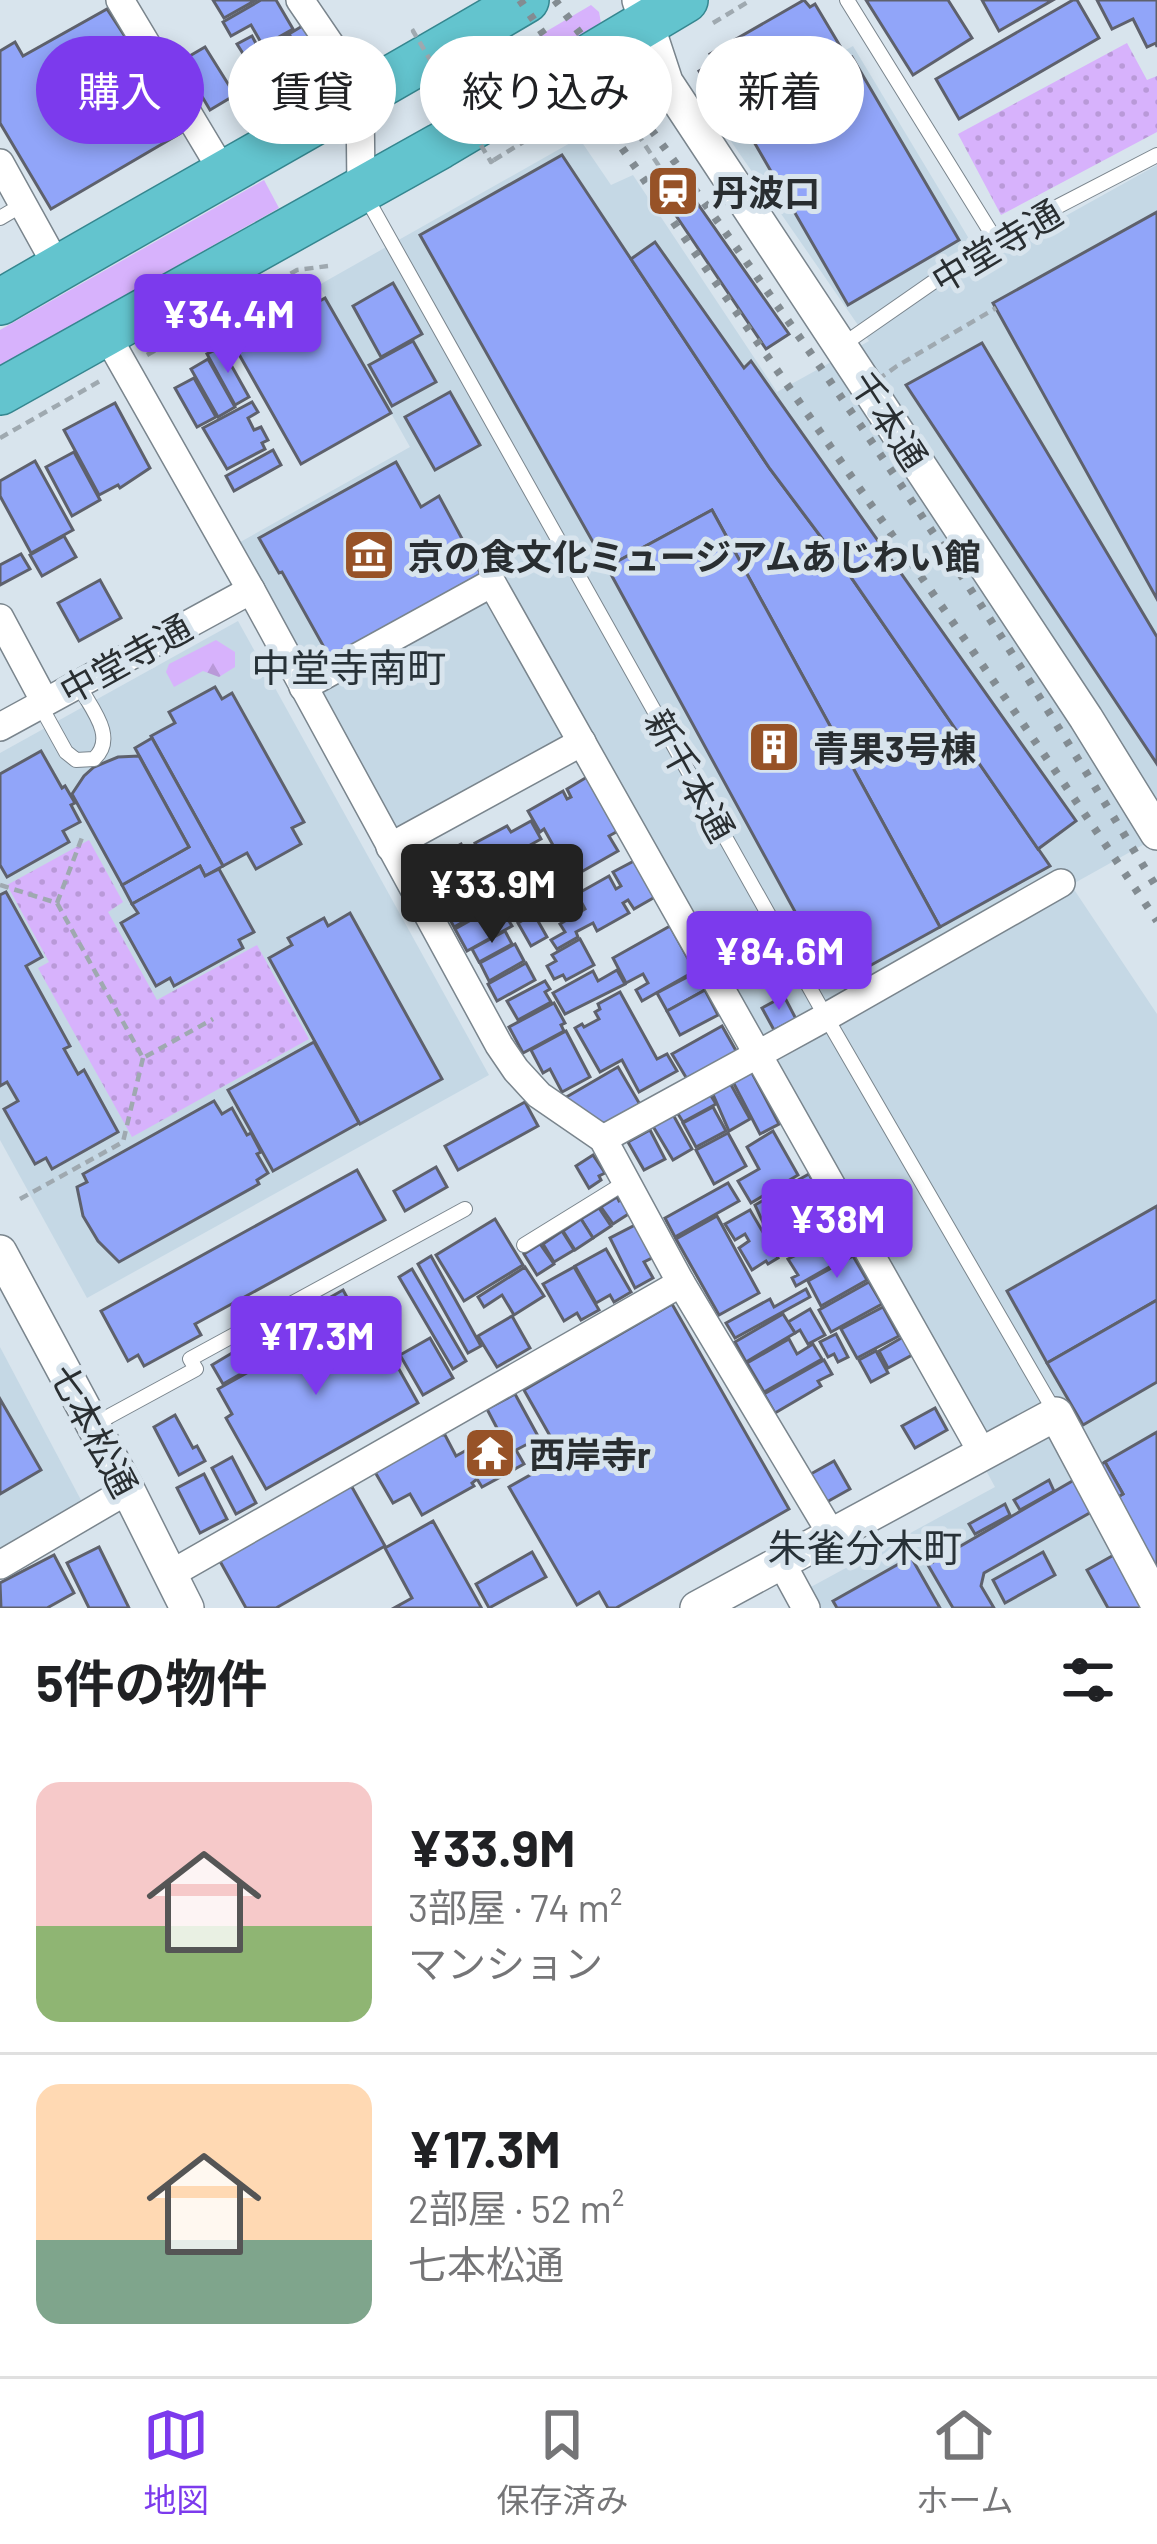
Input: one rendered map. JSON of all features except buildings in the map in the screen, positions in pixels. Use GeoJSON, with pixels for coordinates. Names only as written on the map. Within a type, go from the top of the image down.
{"type":"FeatureCollection","features":[{"type":"Feature","properties":{"kind":"highway"},"geometry":{"type":"LineString","coordinates":[[396,76],[526,0]]}},
{"type":"Feature","properties":{"kind":"highway"},"geometry":{"type":"LineString","coordinates":[[0,392],[116,350],[643,12],[700,11]]}},
{"type":"Feature","properties":{"kind":"highway"},"geometry":{"type":"LineString","coordinates":[[0,302],[275,144]]}},
{"type":"Feature","properties":{"kind":"street"},"geometry":{"type":"LineString","coordinates":[[120,0],[224,172]]}},
{"type":"Feature","properties":{"kind":"street","name":"新千本通"},"geometry":{"type":"LineString","coordinates":[[300,0],[325,36]]}},
{"type":"Feature","properties":{"kind":"street","name":"千本通"},"geometry":{"type":"LineString","coordinates":[[643,12],[666,82],[1157,832]]}},
{"type":"Feature","properties":{"kind":"street","name":"新千本通"},"geometry":{"type":"LineString","coordinates":[[361,144],[362,189]]}},
{"type":"Feature","properties":{"kind":"street"},"geometry":{"type":"LineString","coordinates":[[0,163],[11,212],[58,268]]}},
{"type":"Feature","properties":{"kind":"street"},"geometry":{"type":"LineString","coordinates":[[116,350],[499,1045],[539,1095],[603,1138],[681,1283],[832,1535]]}},
{"type":"Feature","properties":{"kind":"street"},"geometry":{"type":"LineString","coordinates":[[303,688],[492,583],[983,1454]]}},
{"type":"Feature","properties":{"kind":"street","name":"中堂寺通"},"geometry":{"type":"LineString","coordinates":[[0,727],[251,590]]}},
{"type":"Feature","properties":{"kind":"street"},"geometry":{"type":"LineString","coordinates":[[0,618],[43,703]]}},
{"type":"Feature","properties":{"kind":"street"},"geometry":{"type":"LineString","coordinates":[[390,847],[582,742]]}},
{"type":"Feature","properties":{"kind":"street"},"geometry":{"type":"LineString","coordinates":[[603,1138],[1061,883]]}},
{"type":"Feature","properties":{"kind":"street","name":"七本松通"},"geometry":{"type":"LineString","coordinates":[[0,1252],[187,1608]]}},
{"type":"Feature","properties":{"kind":"street"},"geometry":{"type":"LineString","coordinates":[[169,1575],[681,1283]]}},
{"type":"Feature","properties":{"kind":"street"},"geometry":{"type":"LineString","coordinates":[[697,1608],[1056,1414]]}},
{"type":"Feature","properties":{"kind":"street","name":"新千本通"},"geometry":{"type":"LineString","coordinates":[[1056,1414],[1157,1603]]}},
{"type":"Feature","properties":{"kind":"street"},"geometry":{"type":"LineString","coordinates":[[0,1565],[128,1490]]}},
{"type":"Feature","properties":{"kind":"street"},"geometry":{"type":"LineString","coordinates":[[781,1562],[806,1608]]}},
{"type":"Feature","properties":{"kind":"lane"},"geometry":{"type":"LineString","coordinates":[[848,0],[994,239]]}},
{"type":"Feature","properties":{"kind":"lane","name":"中堂寺通"},"geometry":{"type":"LineString","coordinates":[[841,346],[994,239],[1157,155]]}},
{"type":"Feature","properties":{"kind":"lane","name":"新千本通"},"geometry":{"type":"LineString","coordinates":[[362,189],[826,1017],[1056,1414]]}},
{"type":"Feature","properties":{"kind":"lane"},"geometry":{"type":"LineString","coordinates":[[43,703],[66,752],[76,760],[94,759],[103,750],[105,738],[78,684]]}},
{"type":"Feature","properties":{"kind":"lane"},"geometry":{"type":"LineString","coordinates":[[524,1245],[626,1181]]}},
{"type":"Feature","properties":{"kind":"lane"},"geometry":{"type":"LineString","coordinates":[[93,1425],[196,1369],[190,1359],[465,1209]]}},
{"type":"Feature","properties":{"kind":"path"},"geometry":{"type":"LineString","coordinates":[[700,11],[751,0]]}},
{"type":"Feature","properties":{"kind":"path"},"geometry":{"type":"LineString","coordinates":[[416,30],[412,31],[420,44]]}},
{"type":"Feature","properties":{"kind":"path"},"geometry":{"type":"LineString","coordinates":[[479,144],[490,162],[520,144]]}},
{"type":"Feature","properties":{"kind":"path"},"geometry":{"type":"LineString","coordinates":[[644,144],[661,170]]}},
{"type":"Feature","properties":{"kind":"path"},"geometry":{"type":"LineString","coordinates":[[0,438],[116,350],[297,270],[328,266]]}},
{"type":"Feature","properties":{"kind":"path"},"geometry":{"type":"LineString","coordinates":[[853,397],[996,308]]}},
{"type":"Feature","properties":{"kind":"path"},"geometry":{"type":"LineString","coordinates":[[57,903],[83,835]]}},
{"type":"Feature","properties":{"kind":"path"},"geometry":{"type":"LineString","coordinates":[[0,885],[57,903],[143,1058],[123,1142],[20,1199]]}},
{"type":"Feature","properties":{"kind":"path"},"geometry":{"type":"LineString","coordinates":[[143,1058],[213,1019]]}},
{"type":"Feature","properties":{"kind":"shaded area"},"geometry":{"type":"Polygon","coordinates":[[[864,64],[983,262],[1157,165],[1157,837],[1071,885],[1157,1014],[1157,1608],[819,1608],[809,1588],[995,1487],[585,730],[392,834],[235,545],[410,447],[319,285],[568,144],[583,144],[611,185],[633,175],[777,392],[869,341],[733,144],[864,144],[864,64]]]}},
{"type":"Feature","properties":{"kind":"shaded area"},"geometry":{"type":"Polygon","coordinates":[[[238,621],[489,1075],[87,1298],[0,1140],[0,753],[238,621]]]}},
{"type":"Feature","properties":{"kind":"shaded area"},"geometry":{"type":"Polygon","coordinates":[[[0,1347],[82,1502],[0,1551],[0,1347]]]}},
{"type":"Feature","properties":{"kind":"green space"},"geometry":{"type":"Polygon","coordinates":[[[591,5],[599,12],[601,23],[579,36],[539,36],[591,5]]]}},
{"type":"Feature","properties":{"kind":"green space"},"geometry":{"type":"Polygon","coordinates":[[[1127,43],[1147,80],[1157,76],[1157,132],[1001,215],[958,134],[1127,43]]]}},
{"type":"Feature","properties":{"kind":"green space"},"geometry":{"type":"Polygon","coordinates":[[[264,180],[279,208],[0,366],[0,330],[264,180]]]}},
{"type":"Feature","properties":{"kind":"green space"},"geometry":{"type":"Polygon","coordinates":[[[216,640],[235,652],[235,667],[219,677],[203,671],[174,687],[166,672],[169,664],[216,640]]]}},
{"type":"Feature","properties":{"kind":"green space"},"geometry":{"type":"Polygon","coordinates":[[[89,840],[123,902],[108,912],[157,1000],[257,945],[309,1039],[132,1137],[38,968],[49,962],[7,885],[89,840]]]}},
{"type":"Feature","properties":{"kind":"railway"},"geometry":{"type":"LineString","coordinates":[[520,0],[1157,921]]}},
{"type":"Feature","properties":{"kind":"railway"},"geometry":{"type":"LineString","coordinates":[[555,0],[869,438],[993,624],[1157,888]]}},
{"type":"Feature","properties":{"kind":"place","name":"丹波口"},"geometry":{"type":"Point","coordinates":[673,191]}},
{"type":"Feature","properties":{"kind":"place","name":"京の食文化ミュージアムあじわい館"},"geometry":{"type":"Point","coordinates":[369,555]}},
{"type":"Feature","properties":{"kind":"place","name":"青果3号棟"},"geometry":{"type":"Point","coordinates":[774,747]}},
{"type":"Feature","properties":{"kind":"place","name":"西岸寺r"},"geometry":{"type":"Point","coordinates":[490,1453]}},
{"type":"Feature","properties":{"kind":"district","name":"中堂寺南町"},"geometry":{"type":"Point","coordinates":[349,666]}},
{"type":"Feature","properties":{"kind":"district","name":"朱雀分木町"},"geometry":{"type":"Point","coordinates":[865,1546]}}]}
